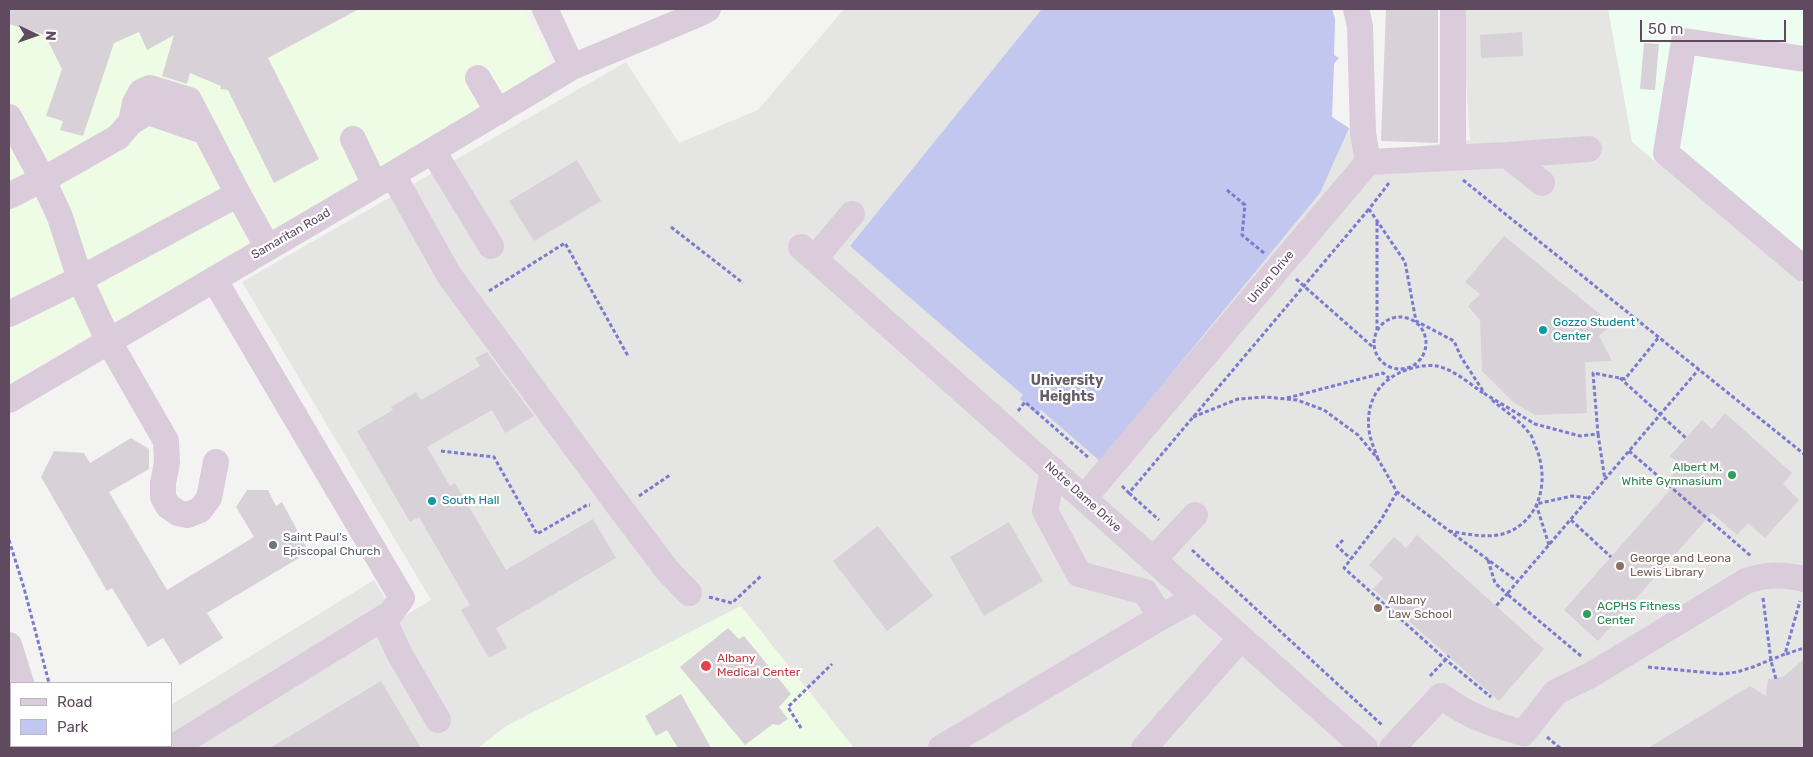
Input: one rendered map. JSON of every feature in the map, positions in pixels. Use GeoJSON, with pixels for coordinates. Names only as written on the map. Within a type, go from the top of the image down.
{"type":"FeatureCollection","features":[{"type":"Feature","properties":{"kind":"street"},"geometry":{"type":"LineString","coordinates":[[545,9],[572,67]]}},
{"type":"Feature","properties":{"kind":"street","name":"Samaritan Road"},"geometry":{"type":"LineString","coordinates":[[9,400],[108,340],[384,180],[572,67],[708,9]]}},
{"type":"Feature","properties":{"kind":"street"},"geometry":{"type":"LineString","coordinates":[[1356,9],[1360,26],[1363,133],[1368,162],[1457,168],[1507,155],[1589,150]]}},
{"type":"Feature","properties":{"kind":"street"},"geometry":{"type":"LineString","coordinates":[[1453,9],[1457,168]]}},
{"type":"Feature","properties":{"kind":"street"},"geometry":{"type":"LineString","coordinates":[[1804,59],[1684,41],[1666,153],[1804,269]]}},
{"type":"Feature","properties":{"kind":"street"},"geometry":{"type":"LineString","coordinates":[[478,78],[498,112]]}},
{"type":"Feature","properties":{"kind":"street"},"geometry":{"type":"LineString","coordinates":[[9,196],[55,173],[118,136],[131,122],[135,103],[141,92],[150,88],[190,100],[268,248]]}},
{"type":"Feature","properties":{"kind":"street"},"geometry":{"type":"LineString","coordinates":[[9,117],[42,178],[60,217],[80,279],[108,340],[166,441],[167,463],[163,483],[163,497],[168,506],[178,513],[187,514],[200,510],[209,498],[216,462]]}},
{"type":"Feature","properties":{"kind":"street"},"geometry":{"type":"LineString","coordinates":[[352,138],[621,509],[668,570],[689,592]]}},
{"type":"Feature","properties":{"kind":"street"},"geometry":{"type":"LineString","coordinates":[[433,151],[490,246]]}},
{"type":"Feature","properties":{"kind":"street"},"geometry":{"type":"LineString","coordinates":[[1507,155],[1542,183]]}},
{"type":"Feature","properties":{"kind":"street","name":"Union Drive"},"geometry":{"type":"LineString","coordinates":[[1084,498],[1368,162]]}},
{"type":"Feature","properties":{"kind":"street"},"geometry":{"type":"LineString","coordinates":[[9,314],[80,279],[238,194]]}},
{"type":"Feature","properties":{"kind":"street","name":"Notre Dame Drive"},"geometry":{"type":"LineString","coordinates":[[852,214],[808,252],[1365,748]]}},
{"type":"Feature","properties":{"kind":"street"},"geometry":{"type":"LineString","coordinates":[[172,748],[391,613],[402,598],[214,278]]}},
{"type":"Feature","properties":{"kind":"street"},"geometry":{"type":"LineString","coordinates":[[1053,470],[1045,511],[1079,574],[1145,592],[1160,617]]}},
{"type":"Feature","properties":{"kind":"street"},"geometry":{"type":"LineString","coordinates":[[1154,560],[1195,515]]}},
{"type":"Feature","properties":{"kind":"street"},"geometry":{"type":"LineString","coordinates":[[1396,744],[1441,696],[1460,710],[1489,724],[1522,733],[1556,692],[1584,679],[1746,581],[1774,574],[1789,575],[1803,586]]}},
{"type":"Feature","properties":{"kind":"street"},"geometry":{"type":"LineString","coordinates":[[941,748],[1160,617],[1196,598]]}},
{"type":"Feature","properties":{"kind":"street"},"geometry":{"type":"LineString","coordinates":[[382,618],[398,653],[438,720]]}},
{"type":"Feature","properties":{"kind":"street"},"geometry":{"type":"LineString","coordinates":[[1144,748],[1241,638]]}},
{"type":"Feature","properties":{"kind":"street"},"geometry":{"type":"LineString","coordinates":[[9,645],[21,682]]}},
{"type":"Feature","properties":{"kind":"path"},"geometry":{"type":"LineString","coordinates":[[1457,168],[1659,338],[1804,454]]}},
{"type":"Feature","properties":{"kind":"path"},"geometry":{"type":"LineString","coordinates":[[1378,459],[1369,432],[1368,414],[1374,397],[1384,381],[1416,364],[1426,351],[1426,334],[1416,321],[1404,262],[1369,209],[1391,180]]}},
{"type":"Feature","properties":{"kind":"path"},"geometry":{"type":"LineString","coordinates":[[1377,221],[1377,330]]}},
{"type":"Feature","properties":{"kind":"path"},"geometry":{"type":"LineString","coordinates":[[671,227],[744,283]]}},
{"type":"Feature","properties":{"kind":"path"},"geometry":{"type":"LineString","coordinates":[[470,302],[565,243],[628,356]]}},
{"type":"Feature","properties":{"kind":"path"},"geometry":{"type":"LineString","coordinates":[[1449,531],[1479,536],[1505,533],[1526,520],[1540,499],[1543,477],[1539,453],[1530,433],[1485,394],[1461,357],[1454,341],[1408,317],[1390,318],[1382,323],[1374,339],[1374,348],[1383,364],[1400,370],[1435,366],[1453,371],[1485,394],[1535,424],[1580,436],[1598,434]]}},
{"type":"Feature","properties":{"kind":"path"},"geometry":{"type":"LineString","coordinates":[[1604,480],[1593,372],[1625,378],[1659,338]]}},
{"type":"Feature","properties":{"kind":"path"},"geometry":{"type":"LineString","coordinates":[[1496,606],[1699,370]]}},
{"type":"Feature","properties":{"kind":"path"},"geometry":{"type":"LineString","coordinates":[[1284,399],[1382,372],[1389,378]]}},
{"type":"Feature","properties":{"kind":"path"},"geometry":{"type":"LineString","coordinates":[[1619,378],[1686,438]]}},
{"type":"Feature","properties":{"kind":"path"},"geometry":{"type":"LineString","coordinates":[[1193,417],[1238,399],[1266,397],[1297,400],[1324,410],[1358,435],[1378,459],[1397,492],[1518,582]]}},
{"type":"Feature","properties":{"kind":"path"},"geometry":{"type":"LineString","coordinates":[[441,451],[494,457],[537,534],[587,505],[621,509],[670,475]]}},
{"type":"Feature","properties":{"kind":"path"},"geometry":{"type":"LineString","coordinates":[[1629,451],[1758,563],[1776,679]]}},
{"type":"Feature","properties":{"kind":"path"},"geometry":{"type":"LineString","coordinates":[[1397,492],[1381,520],[1344,568],[1445,660],[1498,703]]}},
{"type":"Feature","properties":{"kind":"path"},"geometry":{"type":"LineString","coordinates":[[1129,493],[1396,744]]}},
{"type":"Feature","properties":{"kind":"path"},"geometry":{"type":"LineString","coordinates":[[1536,504],[1572,496],[1589,498]]}},
{"type":"Feature","properties":{"kind":"path"},"geometry":{"type":"LineString","coordinates":[[1536,504],[1549,546]]}},
{"type":"Feature","properties":{"kind":"path"},"geometry":{"type":"LineString","coordinates":[[1571,520],[1611,557]]}},
{"type":"Feature","properties":{"kind":"path"},"geometry":{"type":"LineString","coordinates":[[9,540],[24,588],[49,682]]}},
{"type":"Feature","properties":{"kind":"path"},"geometry":{"type":"LineString","coordinates":[[1343,540],[1337,546],[1351,559]]}},
{"type":"Feature","properties":{"kind":"path"},"geometry":{"type":"LineString","coordinates":[[1488,560],[1495,583],[1585,660],[1610,662]]}},
{"type":"Feature","properties":{"kind":"path"},"geometry":{"type":"LineString","coordinates":[[689,592],[732,603],[761,576]]}},
{"type":"Feature","properties":{"kind":"path"},"geometry":{"type":"LineString","coordinates":[[1785,654],[1803,586]]}},
{"type":"Feature","properties":{"kind":"path"},"geometry":{"type":"LineString","coordinates":[[1647,666],[1721,674],[1738,672],[1804,648]]}},
{"type":"Feature","properties":{"kind":"path"},"geometry":{"type":"LineString","coordinates":[[801,728],[788,707],[832,664]]}},
{"type":"Feature","properties":{"kind":"path"},"geometry":{"type":"LineString","coordinates":[[1531,722],[1560,748]]}},
{"type":"Feature","properties":{"kind":"shaded area"},"geometry":{"type":"Polygon","coordinates":[[[9,9],[523,9],[548,53],[545,72],[9,383],[9,9]]]}},
{"type":"Feature","properties":{"kind":"shaded area"},"geometry":{"type":"Polygon","coordinates":[[[844,9],[1332,9],[1335,19],[1332,117],[1383,151],[1470,140],[1461,9],[1608,9],[1632,142],[1804,285],[1804,748],[854,748],[740,606],[478,748],[101,748],[172,747],[172,704],[374,580],[398,620],[431,600],[242,282],[626,62],[679,143],[758,110],[844,9]]]}},
{"type":"Feature","properties":{"kind":"shaded area"},"geometry":{"type":"Polygon","coordinates":[[[1608,9],[1804,9],[1804,285],[1632,142],[1608,9]]]}},
{"type":"Feature","properties":{"kind":"shaded area","name":"Albany Medical Center"},"geometry":{"type":"Polygon","coordinates":[[[741,606],[854,748],[478,748],[506,726],[741,606]]]}},
{"type":"Feature","properties":{"kind":"green space"},"geometry":{"type":"Polygon","coordinates":[[[1042,9],[1332,9],[1335,19],[1334,55],[1339,58],[1334,64],[1332,117],[1349,128],[1320,193],[1100,461],[1041,410],[1037,415],[1020,399],[1023,395],[850,246],[1042,9]]]}},
{"type":"Feature","properties":{"kind":"building"},"geometry":{"type":"Polygon","coordinates":[[[9,9],[359,9],[268,58],[319,159],[274,183],[228,90],[220,89],[221,86],[190,73],[187,84],[162,76],[174,35],[147,50],[139,32],[114,43],[83,136],[60,130],[63,121],[46,116],[62,69],[45,35],[9,24],[9,9]]]}},
{"type":"Feature","properties":{"kind":"building"},"geometry":{"type":"Polygon","coordinates":[[[1386,9],[1438,9],[1438,143],[1381,141],[1386,9]]]}},
{"type":"Feature","properties":{"kind":"building"},"geometry":{"type":"Polygon","coordinates":[[[1522,32],[1523,56],[1481,58],[1480,35],[1522,32]]]}},
{"type":"Feature","properties":{"kind":"building"},"geometry":{"type":"Polygon","coordinates":[[[1644,43],[1659,44],[1655,90],[1640,89],[1644,43]]]}},
{"type":"Feature","properties":{"kind":"building"},"geometry":{"type":"Polygon","coordinates":[[[577,160],[601,201],[534,241],[509,201],[577,160]]]}},
{"type":"Feature","properties":{"kind":"building","name":"Gozzo Student Center"},"geometry":{"type":"Polygon","coordinates":[[[1504,236],[1612,324],[1599,336],[1612,361],[1585,362],[1587,413],[1535,415],[1513,402],[1482,371],[1480,320],[1468,306],[1480,294],[1465,282],[1504,236]]]}},
{"type":"Feature","properties":{"kind":"building","name":"South Hall"},"geometry":{"type":"Polygon","coordinates":[[[487,352],[534,416],[505,433],[492,410],[427,447],[450,486],[455,483],[506,570],[593,519],[616,558],[496,628],[507,648],[489,658],[461,610],[470,605],[419,517],[410,522],[357,431],[393,410],[391,407],[416,392],[421,400],[480,366],[475,358],[487,352]]]}},
{"type":"Feature","properties":{"kind":"building"},"geometry":{"type":"Polygon","coordinates":[[[1725,413],[1792,473],[1783,484],[1799,500],[1765,538],[1748,523],[1737,535],[1712,513],[1598,641],[1564,610],[1677,482],[1671,476],[1681,465],[1670,456],[1702,420],[1712,429],[1725,413]]]}},
{"type":"Feature","properties":{"kind":"building","name":"Saint Paul's Episcopal Church"},"geometry":{"type":"Polygon","coordinates":[[[131,438],[149,449],[149,469],[109,492],[167,590],[254,537],[236,507],[247,490],[268,490],[276,506],[282,502],[309,552],[207,613],[223,638],[180,665],[163,638],[148,647],[112,588],[107,591],[41,477],[54,451],[84,453],[90,463],[131,438]]]}},
{"type":"Feature","properties":{"kind":"building"},"geometry":{"type":"Polygon","coordinates":[[[1009,522],[1043,581],[984,616],[950,557],[1009,522]]]}},
{"type":"Feature","properties":{"kind":"building"},"geometry":{"type":"Polygon","coordinates":[[[878,526],[933,596],[887,631],[833,561],[878,526]]]}},
{"type":"Feature","properties":{"kind":"building"},"geometry":{"type":"Polygon","coordinates":[[[1417,535],[1544,649],[1499,701],[1373,589],[1383,578],[1369,565],[1394,537],[1406,548],[1417,535]]]}},
{"type":"Feature","properties":{"kind":"building"},"geometry":{"type":"Polygon","coordinates":[[[728,628],[739,639],[744,636],[791,694],[779,707],[788,719],[779,725],[773,724],[745,745],[680,667],[728,628]]]}},
{"type":"Feature","properties":{"kind":"building"},"geometry":{"type":"Polygon","coordinates":[[[1804,659],[1804,748],[1648,748],[1750,686],[1766,696],[1768,679],[1783,677],[1804,659]]]}},
{"type":"Feature","properties":{"kind":"building"},"geometry":{"type":"Polygon","coordinates":[[[381,681],[421,748],[270,748],[381,681]]]}},
{"type":"Feature","properties":{"kind":"building"},"geometry":{"type":"Polygon","coordinates":[[[681,694],[711,748],[678,748],[667,730],[656,736],[645,716],[681,694]]]}},
{"type":"Feature","properties":{"kind":"place","name":"Gozzo Student Center"},"geometry":{"type":"Point","coordinates":[1543,330]}},
{"type":"Feature","properties":{"kind":"place","name":"Albert M. White Gymnasium"},"geometry":{"type":"Point","coordinates":[1732,475]}},
{"type":"Feature","properties":{"kind":"place","name":"South Hall"},"geometry":{"type":"Point","coordinates":[432,501]}},
{"type":"Feature","properties":{"kind":"place","name":"Saint Paul's Episcopal Church"},"geometry":{"type":"Point","coordinates":[273,545]}},
{"type":"Feature","properties":{"kind":"place","name":"George and Leona Lewis Library"},"geometry":{"type":"Point","coordinates":[1620,566]}},
{"type":"Feature","properties":{"kind":"place","name":"Albany Law School"},"geometry":{"type":"Point","coordinates":[1378,608]}},
{"type":"Feature","properties":{"kind":"place","name":"ACPHS Fitness Center"},"geometry":{"type":"Point","coordinates":[1587,614]}},
{"type":"Feature","properties":{"kind":"place","name":"Albany Medical Center"},"geometry":{"type":"Point","coordinates":[706,666]}},
{"type":"Feature","properties":{"kind":"district","name":"University Heights"},"geometry":{"type":"Point","coordinates":[1067,390]}}]}
